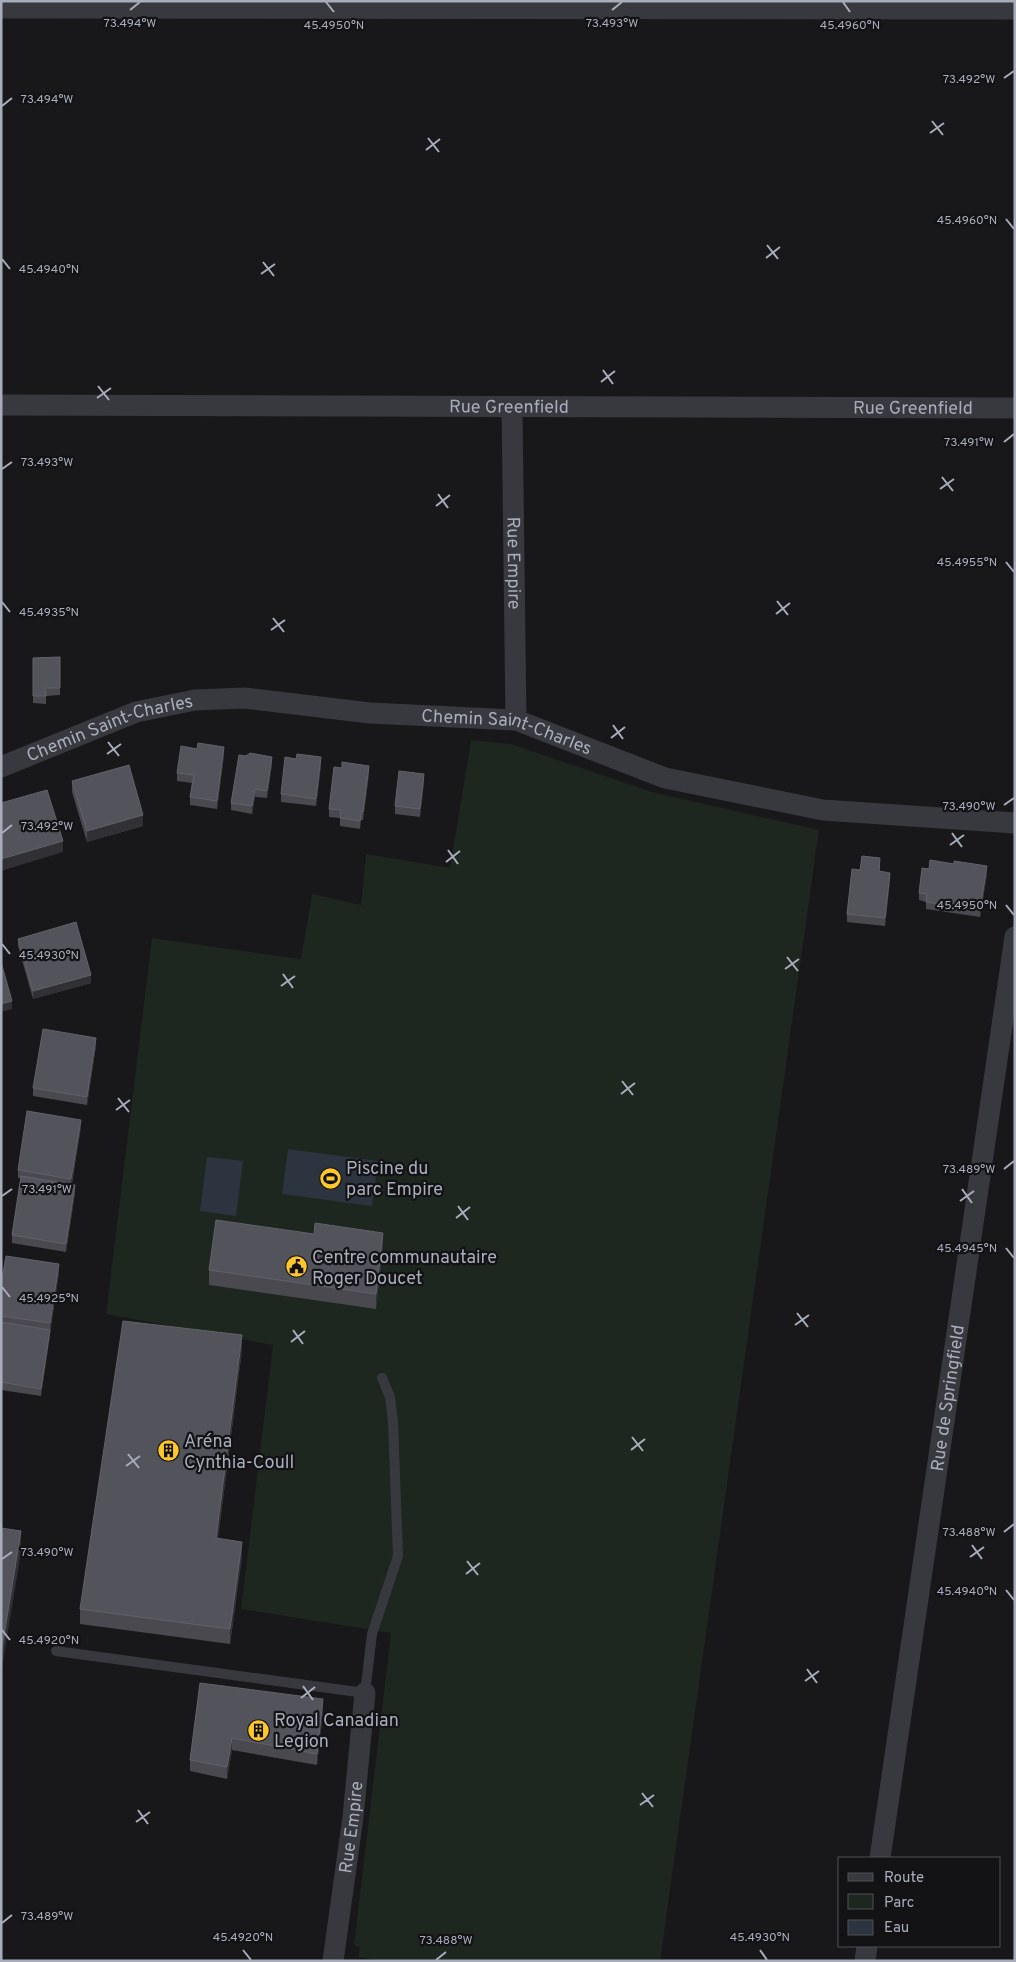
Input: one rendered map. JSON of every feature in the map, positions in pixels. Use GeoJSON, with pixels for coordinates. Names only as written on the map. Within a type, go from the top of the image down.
{"type":"FeatureCollection","features":[{"type":"Feature","properties":{"kind":"street"},"geometry":{"type":"LineString","coordinates":[[1,8],[1015,9]]}},
{"type":"Feature","properties":{"kind":"street","name":"Rue Greenfield"},"geometry":{"type":"LineString","coordinates":[[1,406],[1015,408]]}},
{"type":"Feature","properties":{"kind":"street","name":"Rue Empire"},"geometry":{"type":"LineString","coordinates":[[512,407],[516,720]]}},
{"type":"Feature","properties":{"kind":"street","name":"Chemin Saint-Charles"},"geometry":{"type":"LineString","coordinates":[[1,766],[136,712],[195,700],[245,698],[370,713],[516,720],[666,778],[693,784],[823,810],[1015,823]]}},
{"type":"Feature","properties":{"kind":"street","name":"Rue de Springfield"},"geometry":{"type":"LineString","coordinates":[[880,1857],[1015,937]]}},
{"type":"Feature","properties":{"kind":"street","name":"Rue Empire"},"geometry":{"type":"LineString","coordinates":[[333,1961],[353,1817],[365,1693]]}},
{"type":"Feature","properties":{"kind":"street"},"geometry":{"type":"LineString","coordinates":[[865,1961],[867,1947]]}},
{"type":"Feature","properties":{"kind":"lane"},"geometry":{"type":"LineString","coordinates":[[56,1651],[365,1693],[372,1634],[398,1556],[393,1422],[390,1397],[382,1378]]}},
{"type":"Feature","properties":{"kind":"green space"},"geometry":{"type":"Polygon","coordinates":[[[471,740],[511,744],[652,792],[819,830],[660,1961],[383,1961],[358,1957],[360,1947],[354,1945],[391,1633],[241,1609],[273,1345],[106,1314],[152,938],[301,959],[312,894],[361,905],[366,854],[450,868],[471,740]]]}},
{"type":"Feature","properties":{"kind":"water","name":"Piscine du parc Empire"},"geometry":{"type":"Polygon","coordinates":[[[288,1149],[378,1161],[372,1206],[282,1194],[288,1149]]]}},
{"type":"Feature","properties":{"kind":"water"},"geometry":{"type":"Polygon","coordinates":[[[207,1157],[243,1161],[236,1216],[200,1211],[207,1157]]]}},
{"type":"Feature","properties":{"kind":"building"},"geometry":{"type":"Polygon","coordinates":[[[60,657],[60,688],[45,688],[46,696],[33,696],[33,658],[60,657]]]}},
{"type":"Feature","properties":{"kind":"building"},"geometry":{"type":"Polygon","coordinates":[[[198,743],[224,747],[217,801],[190,797],[194,775],[177,773],[181,746],[197,749],[198,743]]]}},
{"type":"Feature","properties":{"kind":"building"},"geometry":{"type":"Polygon","coordinates":[[[250,753],[272,757],[267,791],[255,789],[252,806],[231,803],[239,755],[246,756],[250,753]]]}},
{"type":"Feature","properties":{"kind":"building"},"geometry":{"type":"Polygon","coordinates":[[[297,754],[321,757],[316,799],[281,794],[285,757],[296,759],[297,754]]]}},
{"type":"Feature","properties":{"kind":"building"},"geometry":{"type":"Polygon","coordinates":[[[342,762],[369,766],[363,812],[361,812],[360,821],[340,818],[341,810],[329,809],[334,767],[342,768],[342,762]]]}},
{"type":"Feature","properties":{"kind":"building"},"geometry":{"type":"Polygon","coordinates":[[[129,765],[143,815],[87,831],[72,781],[129,765]]]}},
{"type":"Feature","properties":{"kind":"building"},"geometry":{"type":"Polygon","coordinates":[[[399,771],[424,774],[420,809],[395,806],[399,771]]]}},
{"type":"Feature","properties":{"kind":"building"},"geometry":{"type":"Polygon","coordinates":[[[47,790],[63,841],[1,859],[1,803],[47,790]]]}},
{"type":"Feature","properties":{"kind":"building"},"geometry":{"type":"Polygon","coordinates":[[[862,856],[880,858],[879,871],[890,873],[885,918],[847,914],[852,869],[860,870],[862,856]]]}},
{"type":"Feature","properties":{"kind":"building"},"geometry":{"type":"Polygon","coordinates":[[[930,860],[954,864],[954,861],[987,866],[980,910],[926,902],[927,894],[919,893],[922,868],[929,869],[930,860]]]}},
{"type":"Feature","properties":{"kind":"building"},"geometry":{"type":"Polygon","coordinates":[[[76,922],[91,975],[33,991],[18,939],[76,922]]]}},
{"type":"Feature","properties":{"kind":"building"},"geometry":{"type":"Polygon","coordinates":[[[1,962],[12,1001],[1,1004],[1,962]]]}},
{"type":"Feature","properties":{"kind":"building"},"geometry":{"type":"Polygon","coordinates":[[[43,1029],[96,1038],[87,1097],[33,1088],[43,1029]]]}},
{"type":"Feature","properties":{"kind":"building"},"geometry":{"type":"Polygon","coordinates":[[[27,1111],[81,1120],[71,1179],[18,1170],[27,1111]]]}},
{"type":"Feature","properties":{"kind":"building"},"geometry":{"type":"Polygon","coordinates":[[[21,1176],[75,1185],[66,1244],[12,1235],[21,1176]]]}},
{"type":"Feature","properties":{"kind":"building","name":"Centre communautaire Roger Doucet"},"geometry":{"type":"Polygon","coordinates":[[[216,1220],[314,1234],[315,1223],[383,1233],[376,1294],[209,1270],[216,1220]]]}},
{"type":"Feature","properties":{"kind":"building"},"geometry":{"type":"Polygon","coordinates":[[[6,1256],[59,1264],[50,1323],[1,1316],[1,1285],[6,1256]]]}},
{"type":"Feature","properties":{"kind":"building","name":"Aréna Cynthia-Coull"},"geometry":{"type":"Polygon","coordinates":[[[123,1321],[242,1335],[216,1538],[242,1542],[230,1629],[80,1609],[123,1321]]]}},
{"type":"Feature","properties":{"kind":"building"},"geometry":{"type":"Polygon","coordinates":[[[1,1322],[50,1330],[41,1389],[1,1382],[1,1322]]]}},
{"type":"Feature","properties":{"kind":"building"},"geometry":{"type":"Polygon","coordinates":[[[1,1528],[21,1531],[1,1654],[1,1528]]]}},
{"type":"Feature","properties":{"kind":"building","name":"Royal Canadian Legion"},"geometry":{"type":"Polygon","coordinates":[[[200,1683],[323,1699],[317,1754],[232,1738],[227,1767],[190,1760],[200,1683]]]}},
{"type":"Feature","properties":{"kind":"place","name":"Piscine du parc Empire"},"geometry":{"type":"Point","coordinates":[330,1178]}},
{"type":"Feature","properties":{"kind":"place","name":"Centre communautaire Roger Doucet"},"geometry":{"type":"Point","coordinates":[296,1267]}},
{"type":"Feature","properties":{"kind":"place","name":"Aréna Cynthia-Coull"},"geometry":{"type":"Point","coordinates":[168,1451]}},
{"type":"Feature","properties":{"kind":"place","name":"Royal Canadian Legion"},"geometry":{"type":"Point","coordinates":[258,1730]}}]}
